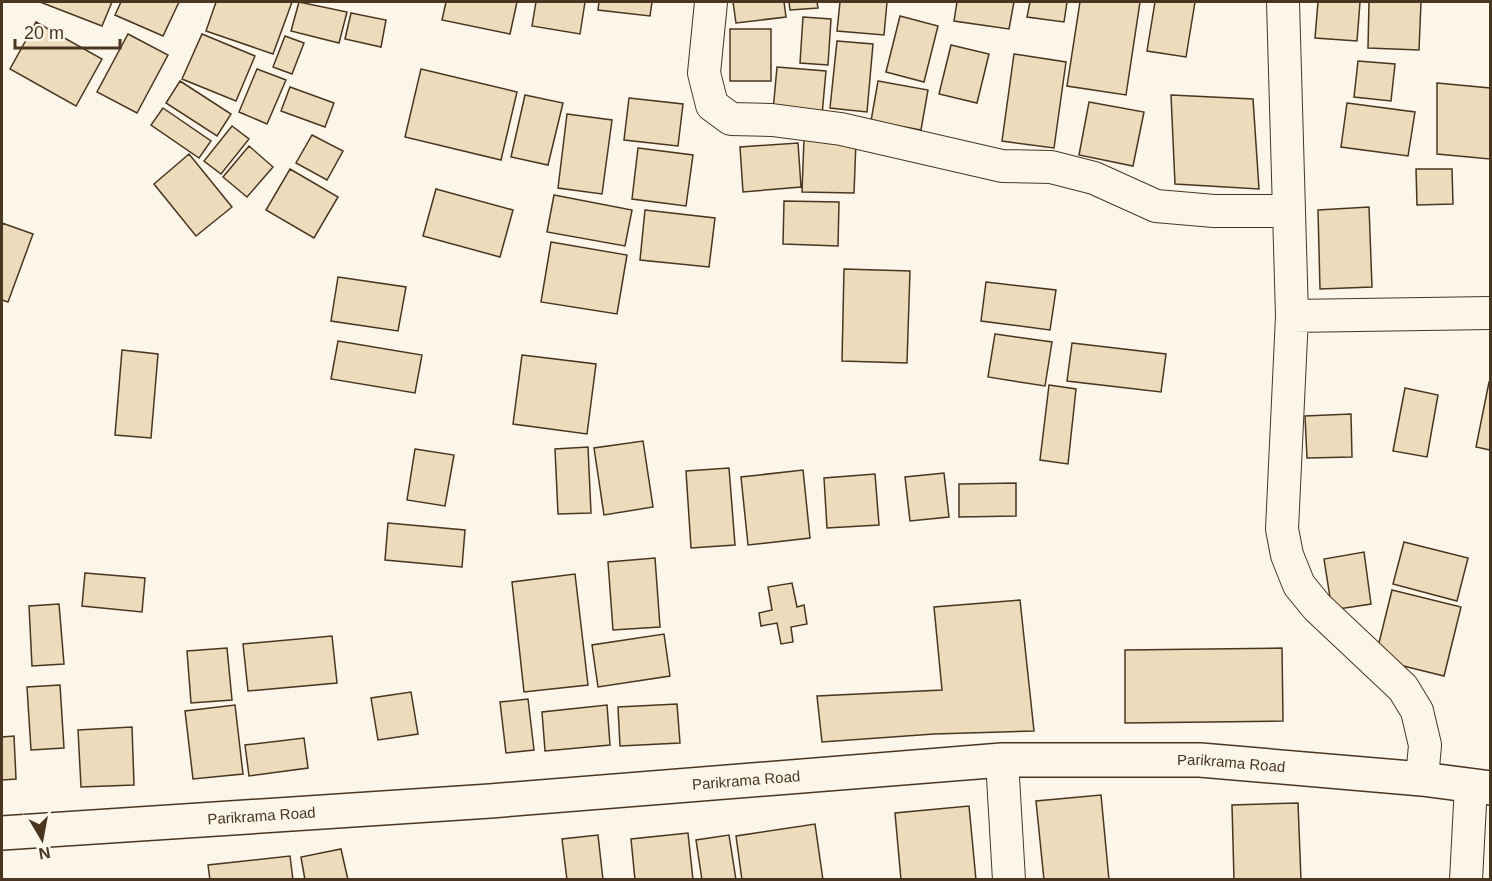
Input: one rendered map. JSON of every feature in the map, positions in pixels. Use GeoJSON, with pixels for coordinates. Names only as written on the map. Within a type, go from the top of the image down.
{"type":"FeatureCollection","features":[{"type":"Feature","properties":{"kind":"main road","name":"Parikrama Road"},"geometry":{"type":"LineString","coordinates":[[2,832],[490,801],[1002,760],[1200,760],[1422,779],[1481,787]]}},
{"type":"Feature","properties":{"kind":"street"},"geometry":{"type":"LineString","coordinates":[[711,2],[704,73],[712,105],[731,119],[772,120],[841,129],[1002,166],[1051,167],[1094,178],[1156,206],[1214,211],[1289,211]]}},
{"type":"Feature","properties":{"kind":"street"},"geometry":{"type":"LineString","coordinates":[[1283,2],[1292,316],[1282,529],[1287,555],[1299,585],[1317,607],[1403,688],[1417,711],[1425,745],[1422,779]]}},
{"type":"Feature","properties":{"kind":"street"},"geometry":{"type":"LineString","coordinates":[[1292,316],[1491,314]]}},
{"type":"Feature","properties":{"kind":"street"},"geometry":{"type":"LineString","coordinates":[[1002,760],[1009,879]]}},
{"type":"Feature","properties":{"kind":"street"},"geometry":{"type":"LineString","coordinates":[[1466,879],[1481,787]]}},
{"type":"Feature","properties":{"kind":"building"},"geometry":{"type":"Polygon","coordinates":[[[40,2],[112,2],[102,26],[40,2]]]}},
{"type":"Feature","properties":{"kind":"building"},"geometry":{"type":"Polygon","coordinates":[[[121,2],[179,2],[163,36],[115,15],[121,2]]]}},
{"type":"Feature","properties":{"kind":"building"},"geometry":{"type":"Polygon","coordinates":[[[216,2],[292,2],[273,54],[206,31],[216,2]]]}},
{"type":"Feature","properties":{"kind":"building"},"geometry":{"type":"Polygon","coordinates":[[[299,2],[347,12],[339,43],[291,31],[299,2]]]}},
{"type":"Feature","properties":{"kind":"building"},"geometry":{"type":"Polygon","coordinates":[[[446,2],[517,2],[510,34],[442,20],[446,2]]]}},
{"type":"Feature","properties":{"kind":"building"},"geometry":{"type":"Polygon","coordinates":[[[536,2],[585,2],[580,34],[532,26],[536,2]]]}},
{"type":"Feature","properties":{"kind":"building"},"geometry":{"type":"Polygon","coordinates":[[[599,2],[652,2],[650,16],[598,10],[599,2]]]}},
{"type":"Feature","properties":{"kind":"building"},"geometry":{"type":"Polygon","coordinates":[[[733,2],[784,2],[786,17],[736,23],[733,2]]]}},
{"type":"Feature","properties":{"kind":"building"},"geometry":{"type":"Polygon","coordinates":[[[789,2],[817,2],[818,8],[790,10],[789,2]]]}},
{"type":"Feature","properties":{"kind":"building"},"geometry":{"type":"Polygon","coordinates":[[[840,2],[887,2],[884,35],[837,31],[840,2]]]}},
{"type":"Feature","properties":{"kind":"building"},"geometry":{"type":"Polygon","coordinates":[[[957,2],[1014,2],[1009,29],[954,21],[957,2]]]}},
{"type":"Feature","properties":{"kind":"building"},"geometry":{"type":"Polygon","coordinates":[[[1030,2],[1067,2],[1064,22],[1027,17],[1030,2]]]}},
{"type":"Feature","properties":{"kind":"building"},"geometry":{"type":"Polygon","coordinates":[[[1080,2],[1140,2],[1126,95],[1067,86],[1080,2]]]}},
{"type":"Feature","properties":{"kind":"building"},"geometry":{"type":"Polygon","coordinates":[[[1155,2],[1195,2],[1186,57],[1147,51],[1155,2]]]}},
{"type":"Feature","properties":{"kind":"building"},"geometry":{"type":"Polygon","coordinates":[[[1318,2],[1360,2],[1357,41],[1315,38],[1318,2]]]}},
{"type":"Feature","properties":{"kind":"building"},"geometry":{"type":"Polygon","coordinates":[[[1369,2],[1421,2],[1419,50],[1368,48],[1369,2]]]}},
{"type":"Feature","properties":{"kind":"building"},"geometry":{"type":"Polygon","coordinates":[[[351,13],[386,20],[381,47],[345,39],[351,13]]]}},
{"type":"Feature","properties":{"kind":"building"},"geometry":{"type":"Polygon","coordinates":[[[900,16],[938,26],[924,82],[886,72],[900,16]]]}},
{"type":"Feature","properties":{"kind":"building"},"geometry":{"type":"Polygon","coordinates":[[[803,17],[831,19],[828,65],[800,63],[803,17]]]}},
{"type":"Feature","properties":{"kind":"building"},"geometry":{"type":"Polygon","coordinates":[[[36,22],[102,59],[76,106],[10,69],[36,22]]]}},
{"type":"Feature","properties":{"kind":"building"},"geometry":{"type":"Polygon","coordinates":[[[730,29],[771,29],[771,81],[730,81],[730,29]]]}},
{"type":"Feature","properties":{"kind":"building"},"geometry":{"type":"Polygon","coordinates":[[[128,34],[168,55],[137,113],[97,92],[128,34]]]}},
{"type":"Feature","properties":{"kind":"building"},"geometry":{"type":"Polygon","coordinates":[[[202,34],[255,56],[236,101],[182,79],[202,34]]]}},
{"type":"Feature","properties":{"kind":"building"},"geometry":{"type":"Polygon","coordinates":[[[285,36],[304,43],[292,74],[273,67],[285,36]]]}},
{"type":"Feature","properties":{"kind":"building"},"geometry":{"type":"Polygon","coordinates":[[[837,41],[873,44],[867,112],[830,108],[837,41]]]}},
{"type":"Feature","properties":{"kind":"building"},"geometry":{"type":"Polygon","coordinates":[[[951,45],[989,54],[977,103],[939,94],[951,45]]]}},
{"type":"Feature","properties":{"kind":"building"},"geometry":{"type":"Polygon","coordinates":[[[1014,54],[1066,62],[1054,148],[1002,141],[1014,54]]]}},
{"type":"Feature","properties":{"kind":"building"},"geometry":{"type":"Polygon","coordinates":[[[1358,61],[1395,64],[1391,101],[1354,97],[1358,61]]]}},
{"type":"Feature","properties":{"kind":"building"},"geometry":{"type":"Polygon","coordinates":[[[777,67],[826,71],[822,115],[773,111],[777,67]]]}},
{"type":"Feature","properties":{"kind":"building"},"geometry":{"type":"Polygon","coordinates":[[[257,69],[286,80],[267,124],[239,112],[257,69]]]}},
{"type":"Feature","properties":{"kind":"building"},"geometry":{"type":"Polygon","coordinates":[[[421,69],[517,92],[501,160],[405,137],[421,69]]]}},
{"type":"Feature","properties":{"kind":"building"},"geometry":{"type":"Polygon","coordinates":[[[180,81],[231,114],[217,136],[166,103],[180,81]]]}},
{"type":"Feature","properties":{"kind":"building"},"geometry":{"type":"Polygon","coordinates":[[[878,81],[928,90],[921,130],[871,121],[878,81]]]}},
{"type":"Feature","properties":{"kind":"building"},"geometry":{"type":"Polygon","coordinates":[[[1437,83],[1490,88],[1490,159],[1437,154],[1437,83]]]}},
{"type":"Feature","properties":{"kind":"building"},"geometry":{"type":"Polygon","coordinates":[[[290,87],[334,103],[325,127],[281,111],[290,87]]]}},
{"type":"Feature","properties":{"kind":"building"},"geometry":{"type":"Polygon","coordinates":[[[525,95],[563,103],[548,165],[511,157],[525,95]]]}},
{"type":"Feature","properties":{"kind":"building"},"geometry":{"type":"Polygon","coordinates":[[[1171,95],[1253,99],[1259,189],[1175,184],[1171,95]]]}},
{"type":"Feature","properties":{"kind":"building"},"geometry":{"type":"Polygon","coordinates":[[[629,98],[683,104],[678,146],[624,140],[629,98]]]}},
{"type":"Feature","properties":{"kind":"building"},"geometry":{"type":"Polygon","coordinates":[[[1089,102],[1144,112],[1133,166],[1079,155],[1089,102]]]}},
{"type":"Feature","properties":{"kind":"building"},"geometry":{"type":"Polygon","coordinates":[[[1347,103],[1415,112],[1408,156],[1341,147],[1347,103]]]}},
{"type":"Feature","properties":{"kind":"building"},"geometry":{"type":"Polygon","coordinates":[[[163,108],[211,141],[199,158],[151,125],[163,108]]]}},
{"type":"Feature","properties":{"kind":"building"},"geometry":{"type":"Polygon","coordinates":[[[567,114],[612,120],[602,194],[558,188],[567,114]]]}},
{"type":"Feature","properties":{"kind":"building"},"geometry":{"type":"Polygon","coordinates":[[[232,126],[249,139],[221,174],[204,161],[232,126]]]}},
{"type":"Feature","properties":{"kind":"building"},"geometry":{"type":"Polygon","coordinates":[[[312,135],[343,151],[327,180],[296,163],[312,135]]]}},
{"type":"Feature","properties":{"kind":"building"},"geometry":{"type":"Polygon","coordinates":[[[804,139],[856,141],[854,193],[802,192],[804,139]]]}},
{"type":"Feature","properties":{"kind":"building"},"geometry":{"type":"Polygon","coordinates":[[[798,143],[801,187],[743,192],[740,147],[798,143]]]}},
{"type":"Feature","properties":{"kind":"building"},"geometry":{"type":"Polygon","coordinates":[[[249,146],[273,167],[247,197],[223,177],[249,146]]]}},
{"type":"Feature","properties":{"kind":"building"},"geometry":{"type":"Polygon","coordinates":[[[638,148],[693,155],[686,206],[632,199],[638,148]]]}},
{"type":"Feature","properties":{"kind":"building"},"geometry":{"type":"Polygon","coordinates":[[[189,154],[232,207],[196,236],[154,184],[189,154]]]}},
{"type":"Feature","properties":{"kind":"building"},"geometry":{"type":"Polygon","coordinates":[[[290,169],[338,197],[314,238],[266,210],[290,169]]]}},
{"type":"Feature","properties":{"kind":"building"},"geometry":{"type":"Polygon","coordinates":[[[1416,169],[1452,169],[1453,204],[1417,205],[1416,169]]]}},
{"type":"Feature","properties":{"kind":"building"},"geometry":{"type":"Polygon","coordinates":[[[436,189],[513,210],[500,257],[423,236],[436,189]]]}},
{"type":"Feature","properties":{"kind":"building"},"geometry":{"type":"Polygon","coordinates":[[[554,195],[632,210],[625,246],[547,232],[554,195]]]}},
{"type":"Feature","properties":{"kind":"building"},"geometry":{"type":"Polygon","coordinates":[[[784,201],[839,202],[838,246],[783,244],[784,201]]]}},
{"type":"Feature","properties":{"kind":"building"},"geometry":{"type":"Polygon","coordinates":[[[1369,207],[1372,287],[1320,289],[1318,210],[1369,207]]]}},
{"type":"Feature","properties":{"kind":"building"},"geometry":{"type":"Polygon","coordinates":[[[645,210],[715,218],[709,267],[640,260],[645,210]]]}},
{"type":"Feature","properties":{"kind":"building"},"geometry":{"type":"Polygon","coordinates":[[[2,223],[33,234],[8,302],[2,300],[2,223]]]}},
{"type":"Feature","properties":{"kind":"building"},"geometry":{"type":"Polygon","coordinates":[[[551,242],[627,255],[617,314],[541,302],[551,242]]]}},
{"type":"Feature","properties":{"kind":"building"},"geometry":{"type":"Polygon","coordinates":[[[844,269],[910,271],[907,363],[842,361],[844,269]]]}},
{"type":"Feature","properties":{"kind":"building"},"geometry":{"type":"Polygon","coordinates":[[[338,277],[406,287],[398,331],[331,321],[338,277]]]}},
{"type":"Feature","properties":{"kind":"building"},"geometry":{"type":"Polygon","coordinates":[[[986,282],[1056,290],[1050,330],[981,321],[986,282]]]}},
{"type":"Feature","properties":{"kind":"building"},"geometry":{"type":"Polygon","coordinates":[[[995,334],[1052,342],[1045,386],[988,377],[995,334]]]}},
{"type":"Feature","properties":{"kind":"building"},"geometry":{"type":"Polygon","coordinates":[[[338,341],[422,355],[415,393],[331,379],[338,341]]]}},
{"type":"Feature","properties":{"kind":"building"},"geometry":{"type":"Polygon","coordinates":[[[1072,343],[1166,354],[1161,392],[1067,381],[1072,343]]]}},
{"type":"Feature","properties":{"kind":"building"},"geometry":{"type":"Polygon","coordinates":[[[122,350],[158,354],[151,438],[115,435],[122,350]]]}},
{"type":"Feature","properties":{"kind":"building"},"geometry":{"type":"Polygon","coordinates":[[[522,355],[596,364],[587,434],[513,424],[522,355]]]}},
{"type":"Feature","properties":{"kind":"building"},"geometry":{"type":"Polygon","coordinates":[[[1490,382],[1490,450],[1476,447],[1490,382]]]}},
{"type":"Feature","properties":{"kind":"building"},"geometry":{"type":"Polygon","coordinates":[[[1049,385],[1076,389],[1068,464],[1040,460],[1049,385]]]}},
{"type":"Feature","properties":{"kind":"building"},"geometry":{"type":"Polygon","coordinates":[[[1405,388],[1438,395],[1427,457],[1393,451],[1405,388]]]}},
{"type":"Feature","properties":{"kind":"building"},"geometry":{"type":"Polygon","coordinates":[[[1351,414],[1352,457],[1307,458],[1305,416],[1351,414]]]}},
{"type":"Feature","properties":{"kind":"building"},"geometry":{"type":"Polygon","coordinates":[[[643,441],[653,507],[604,515],[594,448],[643,441]]]}},
{"type":"Feature","properties":{"kind":"building"},"geometry":{"type":"Polygon","coordinates":[[[588,447],[591,513],[558,514],[555,449],[588,447]]]}},
{"type":"Feature","properties":{"kind":"building"},"geometry":{"type":"Polygon","coordinates":[[[415,449],[454,455],[445,506],[407,500],[415,449]]]}},
{"type":"Feature","properties":{"kind":"building"},"geometry":{"type":"Polygon","coordinates":[[[729,468],[735,545],[691,548],[686,471],[729,468]]]}},
{"type":"Feature","properties":{"kind":"building"},"geometry":{"type":"Polygon","coordinates":[[[803,470],[810,538],[748,545],[741,477],[803,470]]]}},
{"type":"Feature","properties":{"kind":"building"},"geometry":{"type":"Polygon","coordinates":[[[944,473],[949,517],[910,521],[905,477],[944,473]]]}},
{"type":"Feature","properties":{"kind":"building"},"geometry":{"type":"Polygon","coordinates":[[[875,474],[879,525],[827,528],[824,478],[875,474]]]}},
{"type":"Feature","properties":{"kind":"building"},"geometry":{"type":"Polygon","coordinates":[[[1016,483],[1016,516],[959,517],[959,484],[1016,483]]]}},
{"type":"Feature","properties":{"kind":"building"},"geometry":{"type":"Polygon","coordinates":[[[388,523],[465,530],[462,567],[385,560],[388,523]]]}},
{"type":"Feature","properties":{"kind":"building"},"geometry":{"type":"Polygon","coordinates":[[[1404,542],[1468,558],[1457,601],[1393,584],[1404,542]]]}},
{"type":"Feature","properties":{"kind":"building"},"geometry":{"type":"Polygon","coordinates":[[[1364,552],[1371,604],[1332,610],[1324,559],[1364,552]]]}},
{"type":"Feature","properties":{"kind":"building"},"geometry":{"type":"Polygon","coordinates":[[[655,558],[660,627],[613,630],[608,562],[655,558]]]}},
{"type":"Feature","properties":{"kind":"building"},"geometry":{"type":"Polygon","coordinates":[[[85,573],[145,578],[142,612],[82,606],[85,573]]]}},
{"type":"Feature","properties":{"kind":"building"},"geometry":{"type":"Polygon","coordinates":[[[575,574],[588,685],[524,692],[512,582],[575,574]]]}},
{"type":"Feature","properties":{"kind":"building"},"geometry":{"type":"Polygon","coordinates":[[[792,583],[797,607],[804,605],[807,624],[791,627],[793,642],[781,644],[777,623],[761,626],[759,613],[772,610],[768,587],[792,583]]]}},
{"type":"Feature","properties":{"kind":"building"},"geometry":{"type":"Polygon","coordinates":[[[1392,590],[1461,607],[1444,676],[1375,659],[1392,590]]]}},
{"type":"Feature","properties":{"kind":"building"},"geometry":{"type":"Polygon","coordinates":[[[1020,600],[1034,731],[934,734],[822,742],[817,696],[942,690],[934,607],[1020,600]]]}},
{"type":"Feature","properties":{"kind":"building"},"geometry":{"type":"Polygon","coordinates":[[[59,604],[64,664],[32,666],[29,606],[59,604]]]}},
{"type":"Feature","properties":{"kind":"building"},"geometry":{"type":"Polygon","coordinates":[[[664,634],[670,676],[598,687],[592,645],[664,634]]]}},
{"type":"Feature","properties":{"kind":"building"},"geometry":{"type":"Polygon","coordinates":[[[332,636],[337,683],[248,691],[243,644],[332,636]]]}},
{"type":"Feature","properties":{"kind":"building"},"geometry":{"type":"Polygon","coordinates":[[[227,648],[232,700],[191,703],[187,651],[227,648]]]}},
{"type":"Feature","properties":{"kind":"building"},"geometry":{"type":"Polygon","coordinates":[[[1282,648],[1283,721],[1125,723],[1125,650],[1282,648]]]}},
{"type":"Feature","properties":{"kind":"building"},"geometry":{"type":"Polygon","coordinates":[[[60,685],[64,748],[31,750],[27,687],[60,685]]]}},
{"type":"Feature","properties":{"kind":"building"},"geometry":{"type":"Polygon","coordinates":[[[411,692],[418,734],[378,740],[371,698],[411,692]]]}},
{"type":"Feature","properties":{"kind":"building"},"geometry":{"type":"Polygon","coordinates":[[[528,699],[534,750],[506,753],[500,702],[528,699]]]}},
{"type":"Feature","properties":{"kind":"building"},"geometry":{"type":"Polygon","coordinates":[[[677,704],[680,743],[620,746],[618,707],[677,704]]]}},
{"type":"Feature","properties":{"kind":"building"},"geometry":{"type":"Polygon","coordinates":[[[235,705],[243,774],[193,779],[185,711],[235,705]]]}},
{"type":"Feature","properties":{"kind":"building"},"geometry":{"type":"Polygon","coordinates":[[[607,705],[610,745],[545,751],[542,712],[607,705]]]}},
{"type":"Feature","properties":{"kind":"building"},"geometry":{"type":"Polygon","coordinates":[[[132,727],[134,785],[81,787],[78,730],[132,727]]]}},
{"type":"Feature","properties":{"kind":"building"},"geometry":{"type":"Polygon","coordinates":[[[14,736],[16,779],[2,780],[2,737],[14,736]]]}},
{"type":"Feature","properties":{"kind":"building"},"geometry":{"type":"Polygon","coordinates":[[[304,738],[308,768],[249,776],[245,745],[304,738]]]}},
{"type":"Feature","properties":{"kind":"building"},"geometry":{"type":"Polygon","coordinates":[[[1101,795],[1109,880],[1044,880],[1036,801],[1101,795]]]}},
{"type":"Feature","properties":{"kind":"building"},"geometry":{"type":"Polygon","coordinates":[[[1298,803],[1301,880],[1234,880],[1232,805],[1298,803]]]}},
{"type":"Feature","properties":{"kind":"building"},"geometry":{"type":"Polygon","coordinates":[[[969,806],[976,880],[901,880],[895,813],[969,806]]]}},
{"type":"Feature","properties":{"kind":"building"},"geometry":{"type":"Polygon","coordinates":[[[815,824],[823,880],[742,880],[736,836],[815,824]]]}},
{"type":"Feature","properties":{"kind":"building"},"geometry":{"type":"Polygon","coordinates":[[[688,833],[693,880],[635,880],[631,839],[688,833]]]}},
{"type":"Feature","properties":{"kind":"building"},"geometry":{"type":"Polygon","coordinates":[[[598,835],[603,880],[567,880],[562,839],[598,835]]]}},
{"type":"Feature","properties":{"kind":"building"},"geometry":{"type":"Polygon","coordinates":[[[729,835],[736,880],[702,880],[696,840],[729,835]]]}},
{"type":"Feature","properties":{"kind":"building"},"geometry":{"type":"Polygon","coordinates":[[[341,849],[348,880],[305,880],[301,857],[341,849]]]}},
{"type":"Feature","properties":{"kind":"building"},"geometry":{"type":"Polygon","coordinates":[[[290,856],[293,880],[210,880],[208,865],[290,856]]]}}]}
